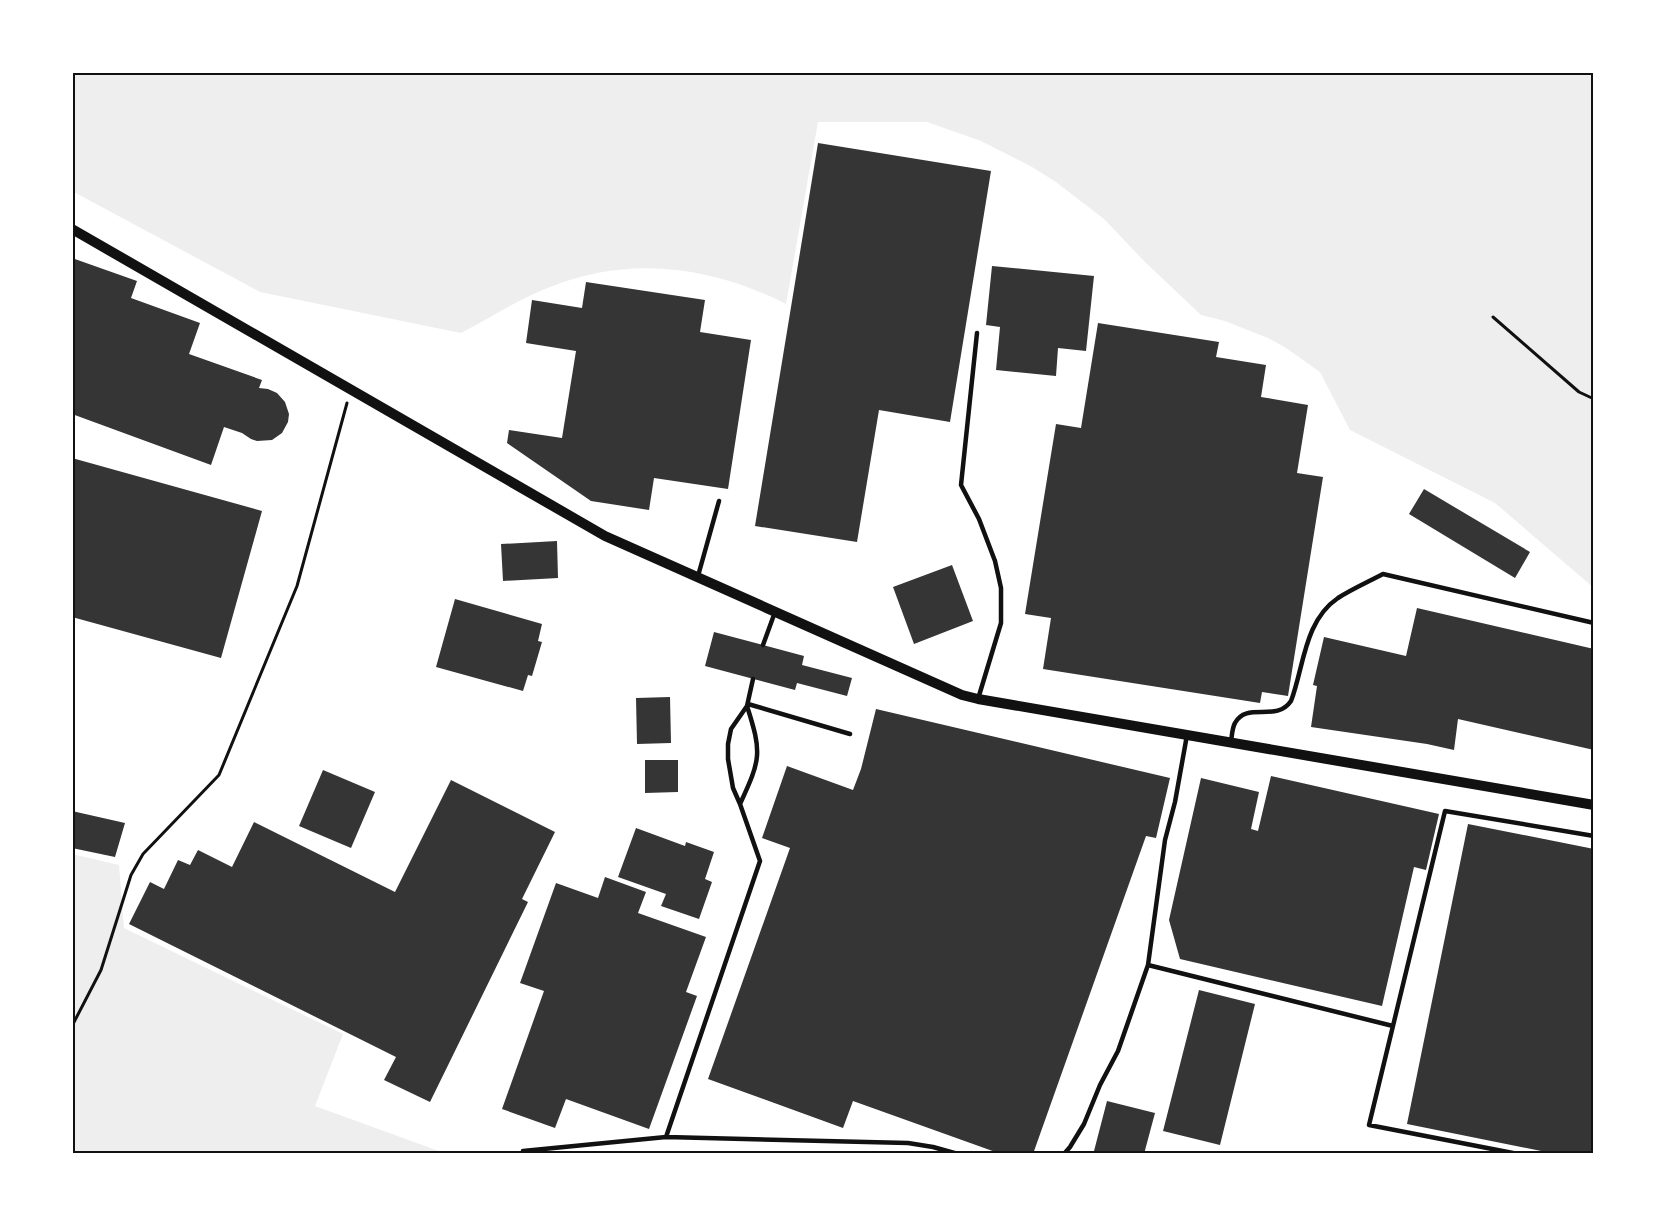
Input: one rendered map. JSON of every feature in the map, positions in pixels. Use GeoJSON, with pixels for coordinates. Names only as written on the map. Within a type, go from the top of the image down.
{"type":"FeatureCollection","features":[{"type":"Feature","properties":{"kind":"street"},"geometry":{"type":"LineString","coordinates":[[72,229],[605,536],[962,695],[1594,805]]}},
{"type":"Feature","properties":{"kind":"lane"},"geometry":{"type":"LineString","coordinates":[[977,333],[961,485],[983,530],[995,561],[1001,588],[1001,623],[978,699]]}},
{"type":"Feature","properties":{"kind":"lane"},"geometry":{"type":"LineString","coordinates":[[698,577],[719,501]]}},
{"type":"Feature","properties":{"kind":"lane"},"geometry":{"type":"LineString","coordinates":[[1231,742],[1234,726],[1240,716],[1250,712],[1282,711],[1291,702],[1309,636],[1319,616],[1337,599],[1383,574],[1594,623]]}},
{"type":"Feature","properties":{"kind":"lane"},"geometry":{"type":"LineString","coordinates":[[763,645],[776,612]]}},
{"type":"Feature","properties":{"kind":"lane"},"geometry":{"type":"LineString","coordinates":[[666,1137],[760,861],[733,788],[728,759],[731,729],[747,705],[753,679]]}},
{"type":"Feature","properties":{"kind":"lane"},"geometry":{"type":"LineString","coordinates":[[747,705],[850,734]]}},
{"type":"Feature","properties":{"kind":"lane"},"geometry":{"type":"LineString","coordinates":[[740,804],[756,768],[759,748],[747,705]]}},
{"type":"Feature","properties":{"kind":"lane"},"geometry":{"type":"LineString","coordinates":[[1064,1154],[1084,1124],[1100,1085],[1118,1051],[1148,965],[1165,840],[1175,802],[1187,735]]}},
{"type":"Feature","properties":{"kind":"lane"},"geometry":{"type":"LineString","coordinates":[[1518,1154],[1369,1125],[1445,811],[1594,836]]}},
{"type":"Feature","properties":{"kind":"lane"},"geometry":{"type":"LineString","coordinates":[[1148,965],[1393,1026]]}},
{"type":"Feature","properties":{"kind":"lane"},"geometry":{"type":"LineString","coordinates":[[523,1151],[666,1137],[908,1143],[958,1154]]}},
{"type":"Feature","properties":{"kind":"path"},"geometry":{"type":"LineString","coordinates":[[1493,317],[1580,392],[1594,399]]}},
{"type":"Feature","properties":{"kind":"path"},"geometry":{"type":"LineString","coordinates":[[72,1026],[101,970],[131,875],[143,854],[219,775],[297,586],[350,389]]}},
{"type":"Feature","properties":{"kind":"shaded area"},"geometry":{"type":"Polygon","coordinates":[[[72,72],[1594,72],[1594,588],[1495,503],[1350,430],[1320,372],[1268,338],[1225,321],[1201,315],[1104,219],[1056,182],[981,141],[927,122],[818,122],[786,304],[758,291],[699,273],[640,268],[580,277],[550,287],[461,333],[260,292],[72,191],[72,72]]]}},
{"type":"Feature","properties":{"kind":"shaded area"},"geometry":{"type":"Polygon","coordinates":[[[72,854],[119,865],[124,928],[343,1034],[315,1106],[447,1154],[72,1154],[72,854]]]}},
{"type":"Feature","properties":{"kind":"building"},"geometry":{"type":"Polygon","coordinates":[[[818,143],[991,171],[950,422],[879,410],[857,542],[755,526],[818,143]]]}},
{"type":"Feature","properties":{"kind":"building"},"geometry":{"type":"Polygon","coordinates":[[[72,258],[137,281],[131,298],[200,323],[189,354],[262,380],[259,388],[277,393],[285,402],[289,414],[288,422],[282,433],[272,440],[257,441],[224,427],[211,465],[72,414],[72,258]]]}},
{"type":"Feature","properties":{"kind":"building"},"geometry":{"type":"Polygon","coordinates":[[[992,266],[1094,276],[1086,351],[1058,348],[1056,376],[996,370],[1000,327],[986,325],[992,266]]]}},
{"type":"Feature","properties":{"kind":"building"},"geometry":{"type":"Polygon","coordinates":[[[586,282],[705,300],[700,332],[751,340],[728,489],[654,478],[649,510],[591,501],[507,443],[509,430],[562,438],[576,351],[526,343],[532,300],[582,308],[586,282]]]}},
{"type":"Feature","properties":{"kind":"building"},"geometry":{"type":"Polygon","coordinates":[[[1098,323],[1219,342],[1216,357],[1266,365],[1261,397],[1308,405],[1297,473],[1323,477],[1288,696],[1262,692],[1260,703],[1043,669],[1051,618],[1025,614],[1056,424],[1081,428],[1098,323]]]}},
{"type":"Feature","properties":{"kind":"building"},"geometry":{"type":"Polygon","coordinates":[[[72,458],[262,511],[221,658],[72,617],[72,458]]]}},
{"type":"Feature","properties":{"kind":"building"},"geometry":{"type":"Polygon","coordinates":[[[1424,489],[1530,552],[1515,578],[1409,514],[1424,489]]]}},
{"type":"Feature","properties":{"kind":"building"},"geometry":{"type":"Polygon","coordinates":[[[557,541],[558,578],[503,581],[501,544],[557,541]]]}},
{"type":"Feature","properties":{"kind":"building"},"geometry":{"type":"Polygon","coordinates":[[[952,565],[973,621],[914,644],[893,587],[952,565]]]}},
{"type":"Feature","properties":{"kind":"building"},"geometry":{"type":"Polygon","coordinates":[[[455,599],[542,624],[538,641],[542,642],[532,676],[528,675],[523,691],[436,667],[455,599]]]}},
{"type":"Feature","properties":{"kind":"building"},"geometry":{"type":"Polygon","coordinates":[[[1417,608],[1594,649],[1594,750],[1458,719],[1454,750],[1311,727],[1317,686],[1313,685],[1324,637],[1406,656],[1417,608]]]}},
{"type":"Feature","properties":{"kind":"building"},"geometry":{"type":"Polygon","coordinates":[[[714,632],[804,656],[802,665],[852,678],[847,696],[797,683],[795,690],[705,666],[714,632]]]}},
{"type":"Feature","properties":{"kind":"building"},"geometry":{"type":"Polygon","coordinates":[[[670,697],[671,743],[637,744],[636,698],[670,697]]]}},
{"type":"Feature","properties":{"kind":"building"},"geometry":{"type":"Polygon","coordinates":[[[876,709],[1170,778],[1156,838],[1146,836],[1033,1154],[1001,1154],[853,1101],[843,1128],[708,1079],[790,848],[762,838],[787,766],[853,790],[861,769],[876,709]]]}},
{"type":"Feature","properties":{"kind":"building"},"geometry":{"type":"Polygon","coordinates":[[[645,760],[678,760],[678,792],[645,793],[645,760]]]}},
{"type":"Feature","properties":{"kind":"building"},"geometry":{"type":"Polygon","coordinates":[[[323,770],[375,792],[351,848],[299,826],[323,770]]]}},
{"type":"Feature","properties":{"kind":"building"},"geometry":{"type":"Polygon","coordinates":[[[1271,776],[1439,814],[1426,870],[1414,867],[1382,1006],[1180,959],[1169,920],[1201,778],[1259,792],[1251,829],[1258,831],[1271,776]]]}},
{"type":"Feature","properties":{"kind":"building"},"geometry":{"type":"Polygon","coordinates":[[[451,780],[555,832],[522,899],[528,902],[430,1102],[384,1080],[396,1057],[129,924],[150,882],[164,889],[178,860],[190,865],[198,850],[232,867],[254,822],[395,892],[451,780]]]}},
{"type":"Feature","properties":{"kind":"building"},"geometry":{"type":"Polygon","coordinates":[[[72,811],[125,823],[115,857],[72,848],[72,811]]]}},
{"type":"Feature","properties":{"kind":"building"},"geometry":{"type":"Polygon","coordinates":[[[1468,824],[1594,849],[1594,1154],[1556,1154],[1407,1124],[1468,824]]]}},
{"type":"Feature","properties":{"kind":"building"},"geometry":{"type":"Polygon","coordinates":[[[636,828],[685,846],[686,842],[714,852],[705,879],[712,882],[699,919],[661,906],[666,894],[618,877],[636,828]]]}},
{"type":"Feature","properties":{"kind":"building"},"geometry":{"type":"Polygon","coordinates":[[[605,877],[646,892],[638,913],[706,937],[686,992],[697,996],[649,1129],[566,1099],[555,1128],[502,1109],[544,991],[520,983],[556,883],[598,898],[605,877]]]}},
{"type":"Feature","properties":{"kind":"building"},"geometry":{"type":"Polygon","coordinates":[[[1199,990],[1255,1004],[1220,1145],[1163,1131],[1199,990]]]}},
{"type":"Feature","properties":{"kind":"building"},"geometry":{"type":"Polygon","coordinates":[[[1107,1101],[1155,1113],[1144,1154],[1107,1154],[1094,1151],[1107,1101]]]}}]}
